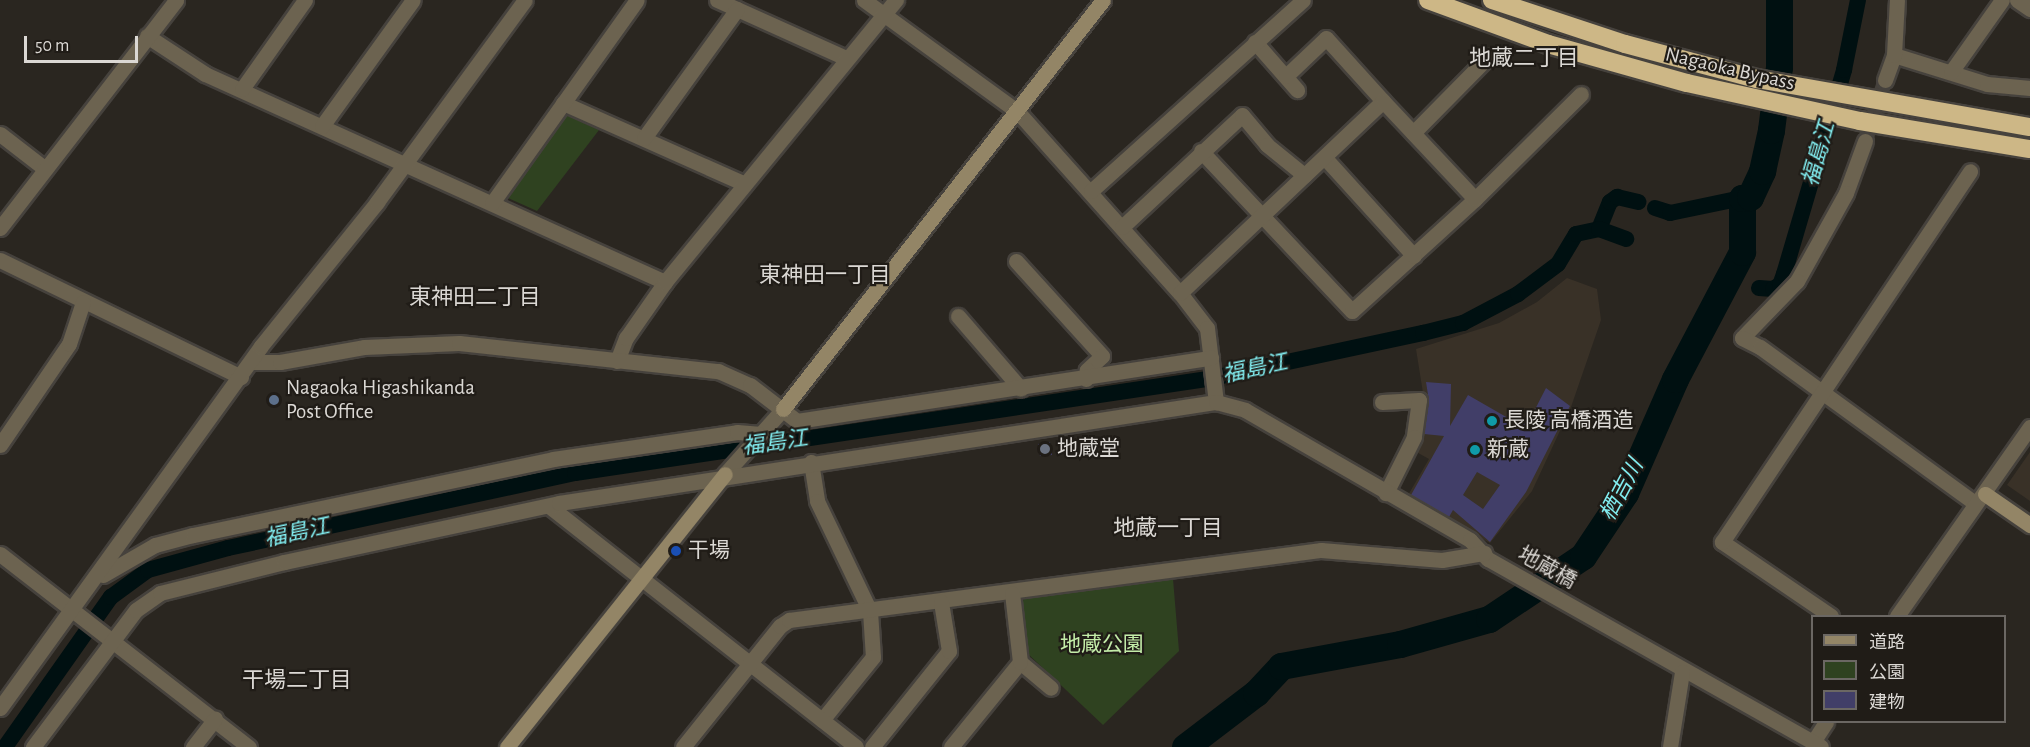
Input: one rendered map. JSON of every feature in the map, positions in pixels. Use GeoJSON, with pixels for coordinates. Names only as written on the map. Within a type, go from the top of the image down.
{"type":"FeatureCollection","features":[{"type":"Feature","properties":{"kind":"highway","name":"Nagaoka Bypass"},"geometry":{"type":"LineString","coordinates":[[1428,0],[1548,44],[1687,83],[1860,121],[2030,149]]}},
{"type":"Feature","properties":{"kind":"highway","name":"Nagaoka Bypass"},"geometry":{"type":"LineString","coordinates":[[1492,0],[1559,25],[1693,63],[1867,100],[2030,127]]}},
{"type":"Feature","properties":{"kind":"street"},"geometry":{"type":"LineString","coordinates":[[0,228],[44,168],[176,0]]}},
{"type":"Feature","properties":{"kind":"street"},"geometry":{"type":"LineString","coordinates":[[242,89],[305,0]]}},
{"type":"Feature","properties":{"kind":"street"},"geometry":{"type":"LineString","coordinates":[[322,126],[413,0]]}},
{"type":"Feature","properties":{"kind":"street"},"geometry":{"type":"LineString","coordinates":[[0,708],[76,611],[85,591],[253,362],[261,346],[404,165],[525,0]]}},
{"type":"Feature","properties":{"kind":"street"},"geometry":{"type":"LineString","coordinates":[[492,203],[638,0]]}},
{"type":"Feature","properties":{"kind":"street"},"geometry":{"type":"LineString","coordinates":[[717,0],[846,58]]}},
{"type":"Feature","properties":{"kind":"street"},"geometry":{"type":"LineString","coordinates":[[33,747],[109,636],[136,610],[160,593],[284,562],[549,506],[1216,396],[1207,328],[1180,293],[1091,191],[1017,111],[881,16],[864,0]]}},
{"type":"Feature","properties":{"kind":"street"},"geometry":{"type":"LineString","coordinates":[[617,361],[627,338],[665,282],[846,58],[896,0]]}},
{"type":"Feature","properties":{"kind":"street"},"geometry":{"type":"LineString","coordinates":[[507,747],[753,439],[783,409],[1103,0]]}},
{"type":"Feature","properties":{"kind":"street"},"geometry":{"type":"LineString","coordinates":[[1091,191],[1304,0]]}},
{"type":"Feature","properties":{"kind":"street"},"geometry":{"type":"LineString","coordinates":[[1885,80],[1894,56],[1897,0]]}},
{"type":"Feature","properties":{"kind":"street"},"geometry":{"type":"LineString","coordinates":[[1951,72],[2002,0]]}},
{"type":"Feature","properties":{"kind":"street"},"geometry":{"type":"LineString","coordinates":[[2017,0],[2030,9]]}},
{"type":"Feature","properties":{"kind":"street"},"geometry":{"type":"LineString","coordinates":[[644,138],[737,9]]}},
{"type":"Feature","properties":{"kind":"street"},"geometry":{"type":"LineString","coordinates":[[147,36],[186,64],[665,282]]}},
{"type":"Feature","properties":{"kind":"street"},"geometry":{"type":"LineString","coordinates":[[1286,76],[1326,38],[1475,199]]}},
{"type":"Feature","properties":{"kind":"street"},"geometry":{"type":"LineString","coordinates":[[1255,42],[1297,90]]}},
{"type":"Feature","properties":{"kind":"street"},"geometry":{"type":"LineString","coordinates":[[1894,56],[1987,84],[2030,88]]}},
{"type":"Feature","properties":{"kind":"street"},"geometry":{"type":"LineString","coordinates":[[1413,133],[1488,57]]}},
{"type":"Feature","properties":{"kind":"street"},"geometry":{"type":"LineString","coordinates":[[1201,151],[1352,311],[1475,199],[1581,94]]}},
{"type":"Feature","properties":{"kind":"street"},"geometry":{"type":"LineString","coordinates":[[1180,293],[1383,101]]}},
{"type":"Feature","properties":{"kind":"street"},"geometry":{"type":"LineString","coordinates":[[563,104],[745,184]]}},
{"type":"Feature","properties":{"kind":"street"},"geometry":{"type":"LineString","coordinates":[[1122,227],[1242,115],[1267,145],[1304,175]]}},
{"type":"Feature","properties":{"kind":"street"},"geometry":{"type":"LineString","coordinates":[[0,134],[44,168]]}},
{"type":"Feature","properties":{"kind":"street"},"geometry":{"type":"LineString","coordinates":[[1865,141],[1846,193],[1797,281],[1742,338],[1980,499],[2030,525]]}},
{"type":"Feature","properties":{"kind":"street"},"geometry":{"type":"LineString","coordinates":[[1325,158],[1414,256]]}},
{"type":"Feature","properties":{"kind":"street"},"geometry":{"type":"LineString","coordinates":[[1830,615],[1722,542],[1816,404],[1820,391],[1970,171]]}},
{"type":"Feature","properties":{"kind":"street"},"geometry":{"type":"LineString","coordinates":[[0,260],[241,377]]}},
{"type":"Feature","properties":{"kind":"street"},"geometry":{"type":"LineString","coordinates":[[1016,261],[1102,356],[1087,370],[1086,379]]}},
{"type":"Feature","properties":{"kind":"street"},"geometry":{"type":"LineString","coordinates":[[0,445],[69,344],[83,302]]}},
{"type":"Feature","properties":{"kind":"street"},"geometry":{"type":"LineString","coordinates":[[958,316],[1021,389]]}},
{"type":"Feature","properties":{"kind":"street"},"geometry":{"type":"LineString","coordinates":[[253,362],[280,362],[364,347],[412,343],[459,343],[729,374],[783,409],[797,421],[1212,361]]}},
{"type":"Feature","properties":{"kind":"street","name":"地蔵橋"},"geometry":{"type":"LineString","coordinates":[[1216,396],[1245,410],[1470,540],[1486,556],[1682,672],[1817,745]]}},
{"type":"Feature","properties":{"kind":"street"},"geometry":{"type":"LineString","coordinates":[[1382,402],[1419,400],[1414,437],[1386,493]]}},
{"type":"Feature","properties":{"kind":"street"},"geometry":{"type":"LineString","coordinates":[[1898,615],[2030,427]]}},
{"type":"Feature","properties":{"kind":"street"},"geometry":{"type":"LineString","coordinates":[[85,591],[127,558],[193,535],[553,459],[737,432],[753,439]]}},
{"type":"Feature","properties":{"kind":"street"},"geometry":{"type":"LineString","coordinates":[[811,462],[817,501],[870,611],[873,657],[822,720]]}},
{"type":"Feature","properties":{"kind":"street"},"geometry":{"type":"LineString","coordinates":[[549,506],[856,747]]}},
{"type":"Feature","properties":{"kind":"street"},"geometry":{"type":"LineString","coordinates":[[683,747],[750,663],[789,620],[1012,593],[1321,550],[1442,560],[1486,556]]}},
{"type":"Feature","properties":{"kind":"street"},"geometry":{"type":"LineString","coordinates":[[0,554],[109,636],[249,747]]}},
{"type":"Feature","properties":{"kind":"street"},"geometry":{"type":"LineString","coordinates":[[1012,593],[1020,662],[1051,688]]}},
{"type":"Feature","properties":{"kind":"street"},"geometry":{"type":"LineString","coordinates":[[872,747],[949,651],[941,602]]}},
{"type":"Feature","properties":{"kind":"street"},"geometry":{"type":"LineString","coordinates":[[951,747],[1020,662]]}},
{"type":"Feature","properties":{"kind":"street"},"geometry":{"type":"LineString","coordinates":[[1670,747],[1682,672]]}},
{"type":"Feature","properties":{"kind":"street"},"geometry":{"type":"LineString","coordinates":[[193,747],[215,719]]}},
{"type":"Feature","properties":{"kind":"street"},"geometry":{"type":"LineString","coordinates":[[1817,745],[1827,723]]}},
{"type":"Feature","properties":{"kind":"shaded area","name":"長陵 高橋酒造"},"geometry":{"type":"Polygon","coordinates":[[[1567,278],[1597,289],[1601,320],[1571,407],[1532,491],[1490,543],[1407,497],[1429,459],[1411,449],[1419,435],[1423,393],[1416,349],[1499,323],[1537,302],[1567,278]]]}},
{"type":"Feature","properties":{"kind":"shaded area"},"geometry":{"type":"Polygon","coordinates":[[[2030,452],[2030,501],[2007,485],[2030,452]]]}},
{"type":"Feature","properties":{"kind":"green space"},"geometry":{"type":"Polygon","coordinates":[[[566,115],[599,130],[537,211],[508,198],[566,115]]]}},
{"type":"Feature","properties":{"kind":"green space","name":"地蔵公園"},"geometry":{"type":"Polygon","coordinates":[[[1173,579],[1179,651],[1103,725],[1027,653],[1019,604],[1027,597],[1173,579]]]}},
{"type":"Feature","properties":{"kind":"building"},"geometry":{"type":"Polygon","coordinates":[[[1426,382],[1451,384],[1450,426],[1468,395],[1508,418],[1512,412],[1529,421],[1546,388],[1570,406],[1526,492],[1490,542],[1453,510],[1449,517],[1411,495],[1444,436],[1424,434],[1429,401],[1426,382]],[[1477,472],[1463,495],[1483,509],[1500,485],[1477,472]]]}},
{"type":"Feature","properties":{"kind":"building","name":"地蔵堂"},"geometry":{"type":"Polygon","coordinates":[[[1050,442],[1052,455],[1040,456],[1038,444],[1050,442]]]}},
{"type":"Feature","properties":{"kind":"waterway","name":"栖吉川"},"geometry":{"type":"LineString","coordinates":[[1185,747],[1256,693],[1281,666],[1400,644],[1489,619],[1583,556],[1625,493],[1675,379],[1742,252],[1742,198],[1750,197],[1762,171],[1771,130],[1779,67],[1779,0]]}},
{"type":"Feature","properties":{"kind":"waterway","name":"福島江"},"geometry":{"type":"LineString","coordinates":[[1759,288],[1773,289],[1780,285],[1784,274],[1844,70],[1858,0]]}},
{"type":"Feature","properties":{"kind":"waterway","name":"福島江"},"geometry":{"type":"LineString","coordinates":[[1599,229],[1610,202],[1617,197],[1638,202]]}},
{"type":"Feature","properties":{"kind":"waterway","name":"福島江"},"geometry":{"type":"LineString","coordinates":[[1655,208],[1670,213],[1742,198]]}},
{"type":"Feature","properties":{"kind":"waterway","name":"福島江"},"geometry":{"type":"LineString","coordinates":[[5,747],[111,597],[148,570],[228,548],[575,473],[1208,379],[1423,333],[1463,323],[1518,294],[1558,264],[1576,234],[1599,229],[1626,239]]}},
{"type":"Feature","properties":{"kind":"tunnel"},"geometry":{"type":"LineString","coordinates":[[1865,141],[1885,80]]}},
{"type":"Feature","properties":{"kind":"place","name":"Nagaoka Higashikanda Post Office"},"geometry":{"type":"Point","coordinates":[274,400]}},
{"type":"Feature","properties":{"kind":"place","name":"長陵 高橋酒造"},"geometry":{"type":"Point","coordinates":[1492,421]}},
{"type":"Feature","properties":{"kind":"place","name":"地蔵堂"},"geometry":{"type":"Point","coordinates":[1045,449]}},
{"type":"Feature","properties":{"kind":"place","name":"新蔵"},"geometry":{"type":"Point","coordinates":[1475,450]}},
{"type":"Feature","properties":{"kind":"place","name":"干場"},"geometry":{"type":"Point","coordinates":[676,551]}},
{"type":"Feature","properties":{"kind":"district","name":"地蔵二丁目"},"geometry":{"type":"Point","coordinates":[1524,59]}},
{"type":"Feature","properties":{"kind":"district","name":"東神田一丁目"},"geometry":{"type":"Point","coordinates":[825,276]}},
{"type":"Feature","properties":{"kind":"district","name":"東神田二丁目"},"geometry":{"type":"Point","coordinates":[475,298]}},
{"type":"Feature","properties":{"kind":"district","name":"地蔵一丁目"},"geometry":{"type":"Point","coordinates":[1168,529]}},
{"type":"Feature","properties":{"kind":"district","name":"干場二丁目"},"geometry":{"type":"Point","coordinates":[297,681]}}]}
